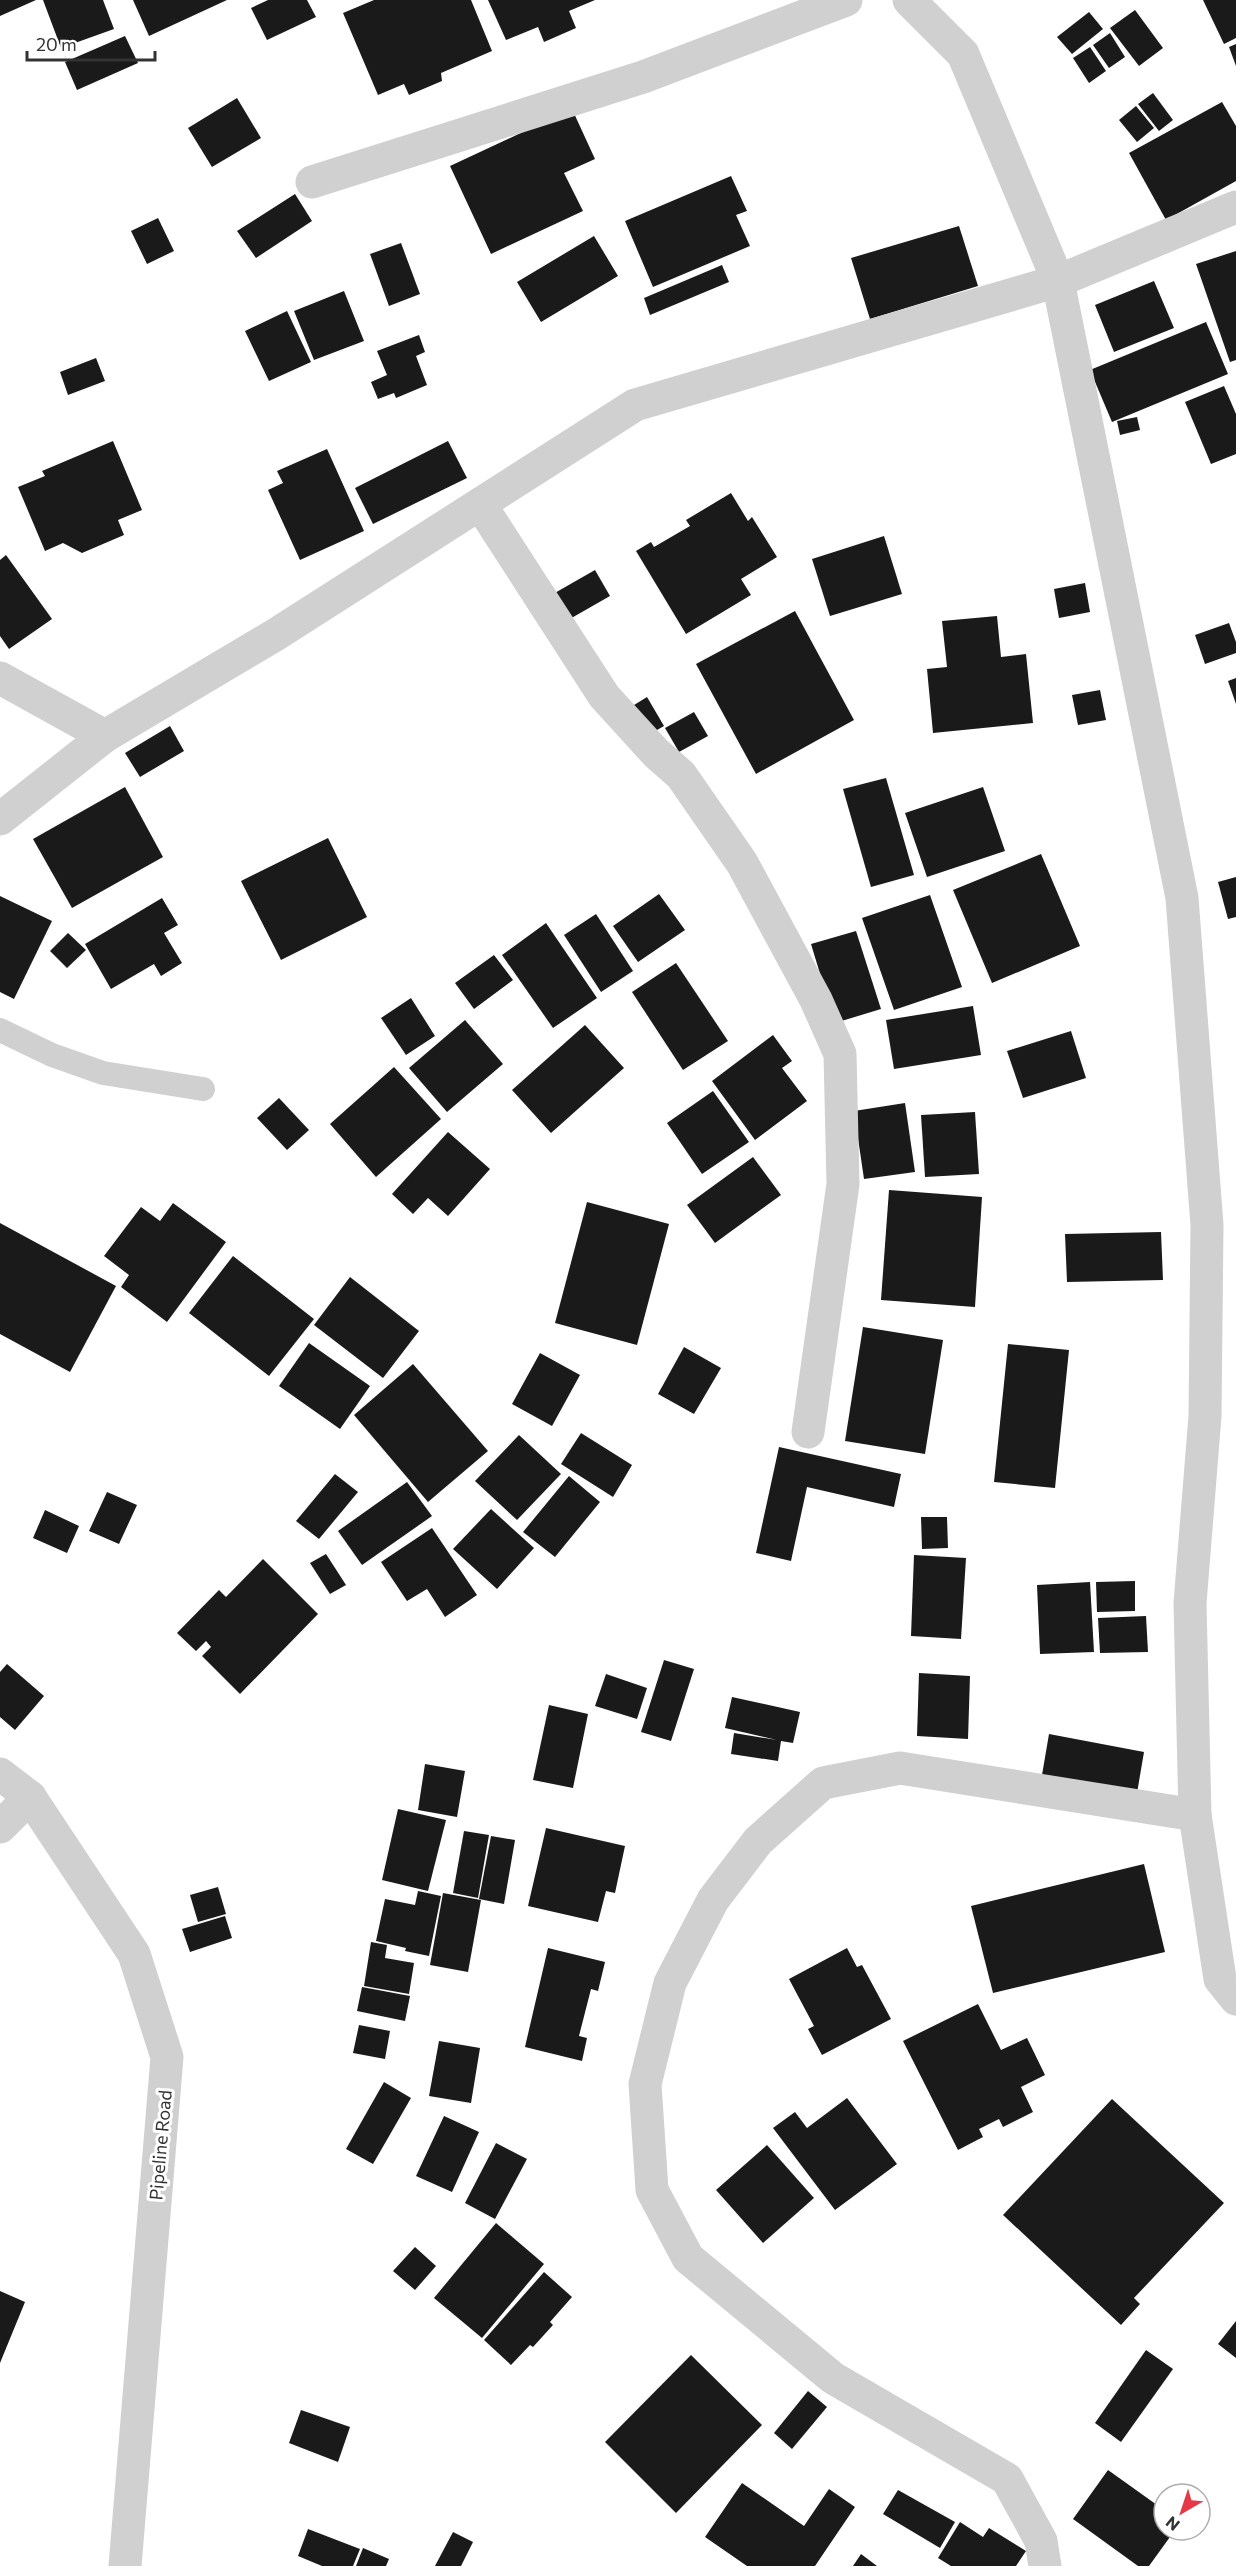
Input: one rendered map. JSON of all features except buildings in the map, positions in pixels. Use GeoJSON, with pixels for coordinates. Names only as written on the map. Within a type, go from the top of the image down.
{"type":"FeatureCollection","features":[{"type":"Feature","properties":{"kind":"street"},"geometry":{"type":"LineString","coordinates":[[312,182],[643,77],[846,0]]}},
{"type":"Feature","properties":{"kind":"street"},"geometry":{"type":"LineString","coordinates":[[909,0],[963,54],[1058,281],[1182,898],[1207,1225],[1205,1416],[1190,1603],[1195,1815],[1220,1979],[1236,1999]]}},
{"type":"Feature","properties":{"kind":"street"},"geometry":{"type":"LineString","coordinates":[[0,819],[105,736],[275,635],[635,405],[1058,281],[1236,207]]}},
{"type":"Feature","properties":{"kind":"street"},"geometry":{"type":"LineString","coordinates":[[480,504],[604,696],[656,753],[681,775],[742,863],[773,916],[816,1000],[840,1054],[843,1184],[808,1432]]}},
{"type":"Feature","properties":{"kind":"street"},"geometry":{"type":"LineString","coordinates":[[0,678],[105,736]]}},
{"type":"Feature","properties":{"kind":"street"},"geometry":{"type":"LineString","coordinates":[[1045,2566],[1041,2541],[1007,2479],[833,2378],[688,2258],[652,2190],[645,2084],[670,1983],[713,1900],[758,1841],[823,1783],[900,1768],[1195,1815]]}},
{"type":"Feature","properties":{"kind":"street","name":"Pipeline Road"},"geometry":{"type":"LineString","coordinates":[[0,1774],[30,1797],[134,1954],[167,2056],[125,2566]]}},
{"type":"Feature","properties":{"kind":"street"},"geometry":{"type":"LineString","coordinates":[[0,1827],[30,1797]]}},
{"type":"Feature","properties":{"kind":"lane"},"geometry":{"type":"LineString","coordinates":[[0,1030],[52,1055],[103,1072],[203,1089]]}}]}
